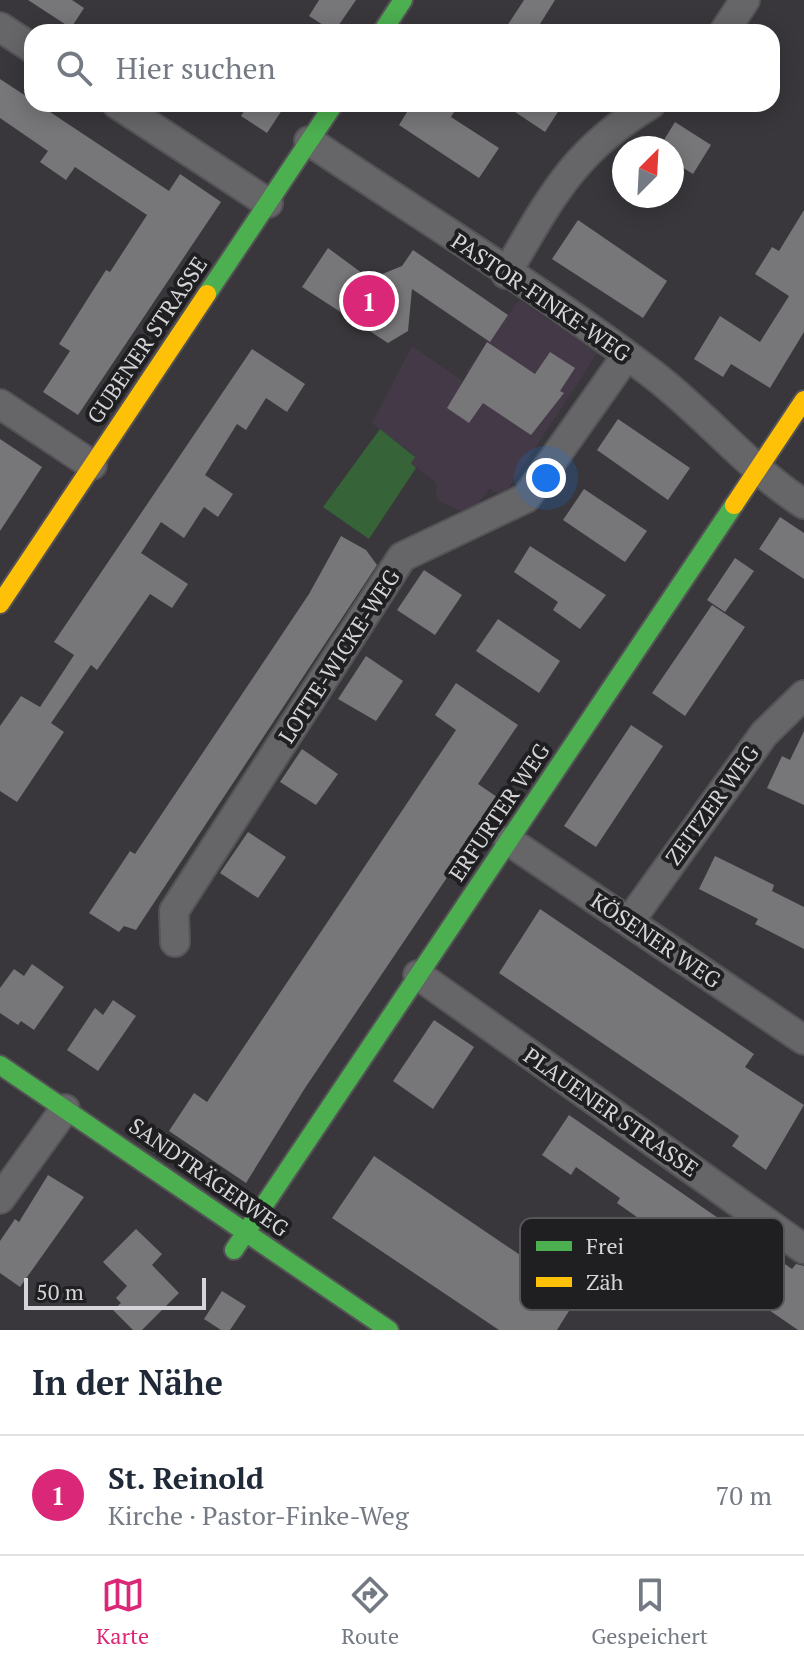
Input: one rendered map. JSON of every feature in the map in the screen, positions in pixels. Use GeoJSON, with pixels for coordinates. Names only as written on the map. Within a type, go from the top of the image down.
{"type":"FeatureCollection","features":[{"type":"Feature","properties":{"kind":"street"},"geometry":{"type":"LineString","coordinates":[[387,24],[403,0]]}},
{"type":"Feature","properties":{"kind":"street"},"geometry":{"type":"LineString","coordinates":[[729,24],[745,0]]}},
{"type":"Feature","properties":{"kind":"street"},"geometry":{"type":"LineString","coordinates":[[0,27],[24,43]]}},
{"type":"Feature","properties":{"kind":"street"},"geometry":{"type":"LineString","coordinates":[[129,112],[268,203]]}},
{"type":"Feature","properties":{"kind":"street","name":"GUBENER STRASSE"},"geometry":{"type":"LineString","coordinates":[[0,604],[329,112]]}},
{"type":"Feature","properties":{"kind":"street"},"geometry":{"type":"LineString","coordinates":[[506,274],[549,200],[580,157],[616,125],[638,112]]}},
{"type":"Feature","properties":{"kind":"street","name":"PASTOR-FINKE-WEG"},"geometry":{"type":"LineString","coordinates":[[309,141],[627,355],[682,396],[756,471],[804,504]]}},
{"type":"Feature","properties":{"kind":"street","name":"LOTTE-WICKE-WEG"},"geometry":{"type":"LineString","coordinates":[[175,942],[174,911],[402,557],[526,498],[627,355]]}},
{"type":"Feature","properties":{"kind":"street","name":"ERFURTER WEG"},"geometry":{"type":"LineString","coordinates":[[234,1250],[804,400]]}},
{"type":"Feature","properties":{"kind":"street"},"geometry":{"type":"LineString","coordinates":[[0,404],[92,465]]}},
{"type":"Feature","properties":{"kind":"street","name":"ZEITZER WEG"},"geometry":{"type":"LineString","coordinates":[[629,922],[764,734],[804,695]]}},
{"type":"Feature","properties":{"kind":"street","name":"KÖSENER WEG"},"geometry":{"type":"LineString","coordinates":[[509,841],[804,1040]]}},
{"type":"Feature","properties":{"kind":"street","name":"PLAUENER STRASSE"},"geometry":{"type":"LineString","coordinates":[[418,975],[760,1218]]}},
{"type":"Feature","properties":{"kind":"street","name":"SANDTRÄGERWEG"},"geometry":{"type":"LineString","coordinates":[[0,1065],[56,1121],[246,1233],[380,1327]]}},
{"type":"Feature","properties":{"kind":"street"},"geometry":{"type":"LineString","coordinates":[[0,1199],[56,1121]]}},
{"type":"Feature","properties":{"kind":"street","name":"PLAUENER STRASSE"},"geometry":{"type":"LineString","coordinates":[[784,1235],[804,1249]]}},
{"type":"Feature","properties":{"kind":"shaded area"},"geometry":{"type":"Polygon","coordinates":[[[519,300],[598,352],[504,495],[489,489],[469,515],[437,500],[436,483],[411,463],[415,456],[372,423],[412,346],[464,382],[470,375],[466,372],[519,300]]]}},
{"type":"Feature","properties":{"kind":"green space"},"geometry":{"type":"Polygon","coordinates":[[[380,429],[415,457],[411,463],[416,468],[369,539],[323,507],[380,429]]]}},
{"type":"Feature","properties":{"kind":"building"},"geometry":{"type":"Polygon","coordinates":[[[28,0],[72,0],[84,8],[74,24],[65,24],[28,0]]]}},
{"type":"Feature","properties":{"kind":"building"},"geometry":{"type":"Polygon","coordinates":[[[319,0],[356,0],[340,24],[322,24],[309,16],[319,0]]]}},
{"type":"Feature","properties":{"kind":"building"},"geometry":{"type":"Polygon","coordinates":[[[524,0],[555,0],[540,24],[508,24],[524,0]]]}},
{"type":"Feature","properties":{"kind":"building"},"geometry":{"type":"Polygon","coordinates":[[[0,79],[24,95],[24,112],[50,112],[169,191],[180,174],[221,202],[78,415],[43,392],[70,351],[59,344],[106,270],[110,272],[147,215],[75,167],[66,180],[40,162],[48,151],[0,118],[0,79]]]}},
{"type":"Feature","properties":{"kind":"building"},"geometry":{"type":"Polygon","coordinates":[[[244,112],[281,112],[267,133],[241,116],[244,112]]]}},
{"type":"Feature","properties":{"kind":"building"},"geometry":{"type":"Polygon","coordinates":[[[407,112],[454,112],[451,117],[499,148],[479,178],[399,125],[407,112]]]}},
{"type":"Feature","properties":{"kind":"building"},"geometry":{"type":"Polygon","coordinates":[[[515,112],[558,112],[545,132],[515,112]]]}},
{"type":"Feature","properties":{"kind":"building"},"geometry":{"type":"Polygon","coordinates":[[[675,122],[711,145],[693,174],[684,168],[684,136],[666,136],[675,122]]]}},
{"type":"Feature","properties":{"kind":"building"},"geometry":{"type":"Polygon","coordinates":[[[804,210],[804,332],[770,388],[731,364],[723,377],[694,359],[720,316],[760,342],[789,296],[755,274],[772,247],[779,251],[804,210]]]}},
{"type":"Feature","properties":{"kind":"building"},"geometry":{"type":"Polygon","coordinates":[[[578,220],[667,281],[643,318],[552,259],[578,220]]]}},
{"type":"Feature","properties":{"kind":"building"},"geometry":{"type":"Polygon","coordinates":[[[328,248],[370,279],[402,266],[413,250],[508,315],[490,342],[412,289],[408,331],[388,343],[302,287],[328,248]]]}},
{"type":"Feature","properties":{"kind":"building"},"geometry":{"type":"Polygon","coordinates":[[[487,342],[535,374],[550,352],[575,368],[560,391],[564,393],[531,435],[483,403],[469,423],[447,408],[487,342]]]}},
{"type":"Feature","properties":{"kind":"building"},"geometry":{"type":"Polygon","coordinates":[[[252,349],[305,384],[287,412],[266,398],[246,430],[237,424],[205,475],[233,494],[218,517],[204,507],[184,538],[161,522],[141,553],[188,584],[172,608],[150,594],[97,670],[91,665],[51,723],[64,732],[17,802],[0,791],[0,726],[21,696],[40,707],[74,655],[54,642],[252,349]]]}},
{"type":"Feature","properties":{"kind":"building"},"geometry":{"type":"Polygon","coordinates":[[[618,419],[690,468],[668,500],[597,450],[618,419]]]}},
{"type":"Feature","properties":{"kind":"building"},"geometry":{"type":"Polygon","coordinates":[[[0,439],[42,467],[0,531],[0,439]]]}},
{"type":"Feature","properties":{"kind":"building"},"geometry":{"type":"Polygon","coordinates":[[[584,489],[647,531],[625,562],[563,520],[584,489]]]}},
{"type":"Feature","properties":{"kind":"building"},"geometry":{"type":"Polygon","coordinates":[[[780,517],[804,533],[804,579],[759,549],[780,517]]]}},
{"type":"Feature","properties":{"kind":"building"},"geometry":{"type":"Polygon","coordinates":[[[341,536],[366,550],[377,565],[136,930],[124,926],[119,932],[89,913],[130,851],[135,854],[309,594],[341,536]]]}},
{"type":"Feature","properties":{"kind":"building"},"geometry":{"type":"Polygon","coordinates":[[[530,546],[606,595],[580,629],[553,610],[558,602],[514,572],[530,546]]]}},
{"type":"Feature","properties":{"kind":"building"},"geometry":{"type":"Polygon","coordinates":[[[735,558],[754,571],[725,612],[707,600],[735,558]]]}},
{"type":"Feature","properties":{"kind":"building"},"geometry":{"type":"Polygon","coordinates":[[[424,570],[462,595],[435,635],[397,610],[424,570]]]}},
{"type":"Feature","properties":{"kind":"building"},"geometry":{"type":"Polygon","coordinates":[[[712,605],[745,627],[685,716],[652,693],[712,605]]]}},
{"type":"Feature","properties":{"kind":"building"},"geometry":{"type":"Polygon","coordinates":[[[498,619],[560,661],[539,693],[476,651],[498,619]]]}},
{"type":"Feature","properties":{"kind":"building"},"geometry":{"type":"Polygon","coordinates":[[[366,656],[403,681],[376,721],[338,699],[366,656]]]}},
{"type":"Feature","properties":{"kind":"building"},"geometry":{"type":"Polygon","coordinates":[[[456,683],[518,725],[478,784],[500,799],[305,1088],[246,1183],[169,1131],[194,1093],[207,1102],[456,730],[435,715],[456,683]]]}},
{"type":"Feature","properties":{"kind":"building"},"geometry":{"type":"Polygon","coordinates":[[[631,725],[663,746],[596,847],[564,826],[631,725]]]}},
{"type":"Feature","properties":{"kind":"building"},"geometry":{"type":"Polygon","coordinates":[[[804,731],[804,805],[767,788],[782,756],[790,760],[804,731]]]}},
{"type":"Feature","properties":{"kind":"building"},"geometry":{"type":"Polygon","coordinates":[[[302,749],[338,774],[316,805],[280,782],[302,749]]]}},
{"type":"Feature","properties":{"kind":"building"},"geometry":{"type":"Polygon","coordinates":[[[248,832],[286,857],[258,898],[220,873],[248,832]]]}},
{"type":"Feature","properties":{"kind":"building"},"geometry":{"type":"Polygon","coordinates":[[[715,856],[774,885],[772,891],[804,907],[804,949],[755,924],[758,919],[699,889],[715,856]]]}},
{"type":"Feature","properties":{"kind":"building"},"geometry":{"type":"Polygon","coordinates":[[[540,909],[754,1054],[745,1067],[804,1105],[766,1170],[732,1146],[739,1136],[499,973],[540,909]]]}},
{"type":"Feature","properties":{"kind":"building"},"geometry":{"type":"Polygon","coordinates":[[[32,964],[64,987],[34,1030],[21,1021],[18,1025],[0,1013],[0,988],[14,969],[24,976],[32,964]]]}},
{"type":"Feature","properties":{"kind":"building"},"geometry":{"type":"Polygon","coordinates":[[[113,1000],[136,1016],[98,1071],[67,1050],[95,1008],[103,1015],[113,1000]]]}},
{"type":"Feature","properties":{"kind":"building"},"geometry":{"type":"Polygon","coordinates":[[[434,1020],[474,1047],[433,1109],[393,1081],[434,1020]]]}},
{"type":"Feature","properties":{"kind":"building"},"geometry":{"type":"Polygon","coordinates":[[[569,1115],[718,1218],[638,1218],[617,1203],[620,1198],[576,1167],[571,1175],[542,1155],[569,1115]]]}},
{"type":"Feature","properties":{"kind":"building"},"geometry":{"type":"Polygon","coordinates":[[[374,1156],[520,1255],[520,1310],[570,1310],[557,1330],[499,1330],[332,1218],[374,1156]]]}},
{"type":"Feature","properties":{"kind":"building"},"geometry":{"type":"Polygon","coordinates":[[[48,1175],[84,1197],[20,1287],[0,1273],[0,1241],[15,1219],[19,1222],[48,1175]]]}},
{"type":"Feature","properties":{"kind":"building"},"geometry":{"type":"Polygon","coordinates":[[[136,1229],[162,1254],[152,1265],[179,1293],[142,1330],[133,1330],[113,1310],[121,1303],[116,1298],[127,1286],[103,1262],[136,1229]]]}},
{"type":"Feature","properties":{"kind":"building"},"geometry":{"type":"Polygon","coordinates":[[[784,1263],[792,1269],[796,1264],[804,1266],[804,1330],[798,1330],[769,1310],[784,1310],[784,1263]]]}},
{"type":"Feature","properties":{"kind":"building"},"geometry":{"type":"Polygon","coordinates":[[[222,1291],[246,1306],[230,1330],[221,1330],[204,1319],[222,1291]]]}},
{"type":"Feature","properties":{"kind":"traffic: fast"},"geometry":{"type":"LineString","coordinates":[[387,24],[403,0]]}},
{"type":"Feature","properties":{"kind":"traffic: fast"},"geometry":{"type":"LineString","coordinates":[[207,294],[329,112]]}},
{"type":"Feature","properties":{"kind":"traffic: fast"},"geometry":{"type":"LineString","coordinates":[[234,1250],[734,505]]}},
{"type":"Feature","properties":{"kind":"traffic: fast"},"geometry":{"type":"LineString","coordinates":[[0,1065],[389,1330]]}},
{"type":"Feature","properties":{"kind":"traffic: slow"},"geometry":{"type":"LineString","coordinates":[[0,604],[207,294]]}},
{"type":"Feature","properties":{"kind":"traffic: slow"},"geometry":{"type":"LineString","coordinates":[[734,505],[804,400]]}},
{"type":"Feature","properties":{"kind":"place","name":"St. Reinold"},"geometry":{"type":"Point","coordinates":[369,301]}}]}
